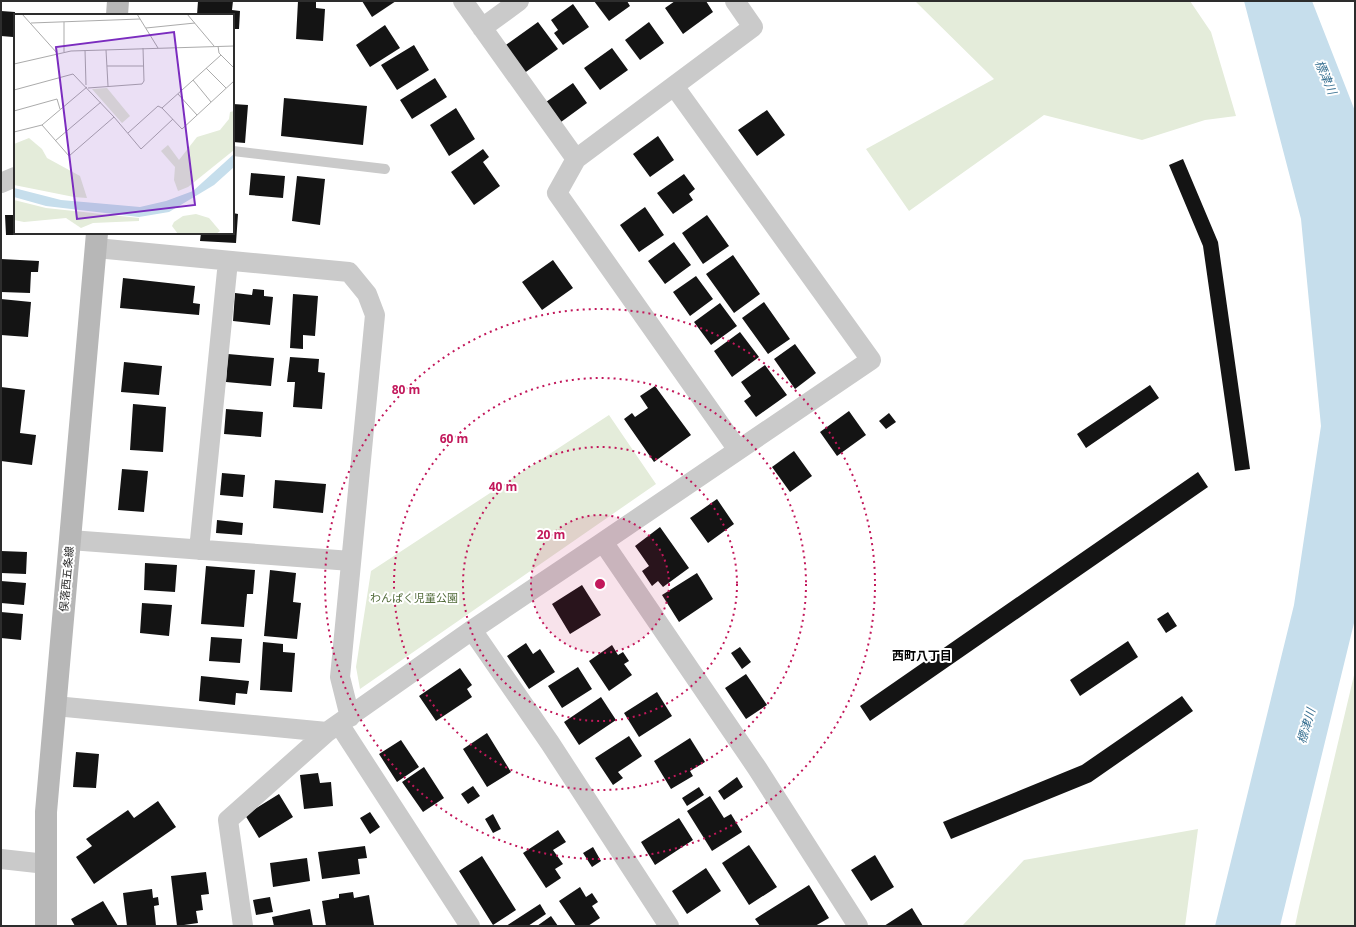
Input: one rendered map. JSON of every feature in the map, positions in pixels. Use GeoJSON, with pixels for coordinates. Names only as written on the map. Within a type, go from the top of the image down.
{"type":"FeatureCollection","features":[{"type":"Feature","properties":{"kind":"main road"},"geometry":{"type":"LineString","coordinates":[[116,14],[118,1]]}},
{"type":"Feature","properties":{"kind":"main road","name":"俣落西五条線"},"geometry":{"type":"LineString","coordinates":[[44,925],[46,812],[97,241]]}},
{"type":"Feature","properties":{"kind":"street"},"geometry":{"type":"LineString","coordinates":[[463,1],[576,159]]}},
{"type":"Feature","properties":{"kind":"street"},"geometry":{"type":"LineString","coordinates":[[482,28],[519,1]]}},
{"type":"Feature","properties":{"kind":"street"},"geometry":{"type":"LineString","coordinates":[[735,1],[753,27],[576,159],[558,193],[738,450]]}},
{"type":"Feature","properties":{"kind":"street"},"geometry":{"type":"LineString","coordinates":[[243,926],[228,820],[339,724],[472,630],[871,360],[674,86]]}},
{"type":"Feature","properties":{"kind":"street"},"geometry":{"type":"LineString","coordinates":[[1,183],[14,177]]}},
{"type":"Feature","properties":{"kind":"street"},"geometry":{"type":"LineString","coordinates":[[97,241],[228,261],[348,272],[367,294],[375,315],[340,677],[339,724],[470,926]]}},
{"type":"Feature","properties":{"kind":"street"},"geometry":{"type":"LineString","coordinates":[[199,550],[228,261]]}},
{"type":"Feature","properties":{"kind":"street"},"geometry":{"type":"LineString","coordinates":[[70,540],[351,561]]}},
{"type":"Feature","properties":{"kind":"street"},"geometry":{"type":"LineString","coordinates":[[603,542],[757,768],[858,926]]}},
{"type":"Feature","properties":{"kind":"street"},"geometry":{"type":"LineString","coordinates":[[472,630],[550,743],[669,926]]}},
{"type":"Feature","properties":{"kind":"street"},"geometry":{"type":"LineString","coordinates":[[55,706],[339,724]]}},
{"type":"Feature","properties":{"kind":"street"},"geometry":{"type":"LineString","coordinates":[[1,859],[46,864]]}},
{"type":"Feature","properties":{"kind":"lane"},"geometry":{"type":"LineString","coordinates":[[234,151],[385,169]]}},
{"type":"Feature","properties":{"kind":"green space"},"geometry":{"type":"Polygon","coordinates":[[[915,1],[1190,1],[1211,32],[1236,116],[1205,120],[1142,140],[1044,115],[909,211],[866,149],[994,79],[915,1]]]}},
{"type":"Feature","properties":{"kind":"green space","name":"わんぱく児童公園"},"geometry":{"type":"Polygon","coordinates":[[[609,415],[656,484],[360,689],[356,667],[371,571],[609,415]]]}},
{"type":"Feature","properties":{"kind":"green space"},"geometry":{"type":"Polygon","coordinates":[[[1355,671],[1355,926],[1295,926],[1299,907],[1355,671]]]}},
{"type":"Feature","properties":{"kind":"green space"},"geometry":{"type":"Polygon","coordinates":[[[1198,829],[1185,926],[962,926],[1024,860],[1198,829]]]}},
{"type":"Feature","properties":{"kind":"water","name":"標津川"},"geometry":{"type":"Polygon","coordinates":[[[1244,1],[1312,1],[1355,111],[1355,619],[1280,926],[1215,926],[1294,605],[1321,426],[1301,219],[1244,1]]]}},
{"type":"Feature","properties":{"kind":"building"},"geometry":{"type":"Polygon","coordinates":[[[198,1],[233,1],[232,10],[240,11],[239,29],[234,29],[234,14],[197,14],[198,1]]]}},
{"type":"Feature","properties":{"kind":"building"},"geometry":{"type":"Polygon","coordinates":[[[298,1],[316,1],[316,8],[325,9],[323,41],[296,39],[298,1]]]}},
{"type":"Feature","properties":{"kind":"building"},"geometry":{"type":"Polygon","coordinates":[[[362,1],[396,1],[372,17],[362,1]]]}},
{"type":"Feature","properties":{"kind":"building"},"geometry":{"type":"Polygon","coordinates":[[[594,1],[627,1],[630,6],[609,21],[594,1]]]}},
{"type":"Feature","properties":{"kind":"building"},"geometry":{"type":"Polygon","coordinates":[[[675,1],[706,1],[713,12],[683,34],[665,8],[675,1]]]}},
{"type":"Feature","properties":{"kind":"building"},"geometry":{"type":"Polygon","coordinates":[[[573,4],[589,27],[563,45],[554,33],[558,30],[551,20],[573,4]]]}},
{"type":"Feature","properties":{"kind":"building"},"geometry":{"type":"Polygon","coordinates":[[[1,11],[15,12],[13,37],[1,36],[1,11]]]}},
{"type":"Feature","properties":{"kind":"building"},"geometry":{"type":"Polygon","coordinates":[[[538,22],[558,49],[523,74],[503,47],[538,22]]]}},
{"type":"Feature","properties":{"kind":"building"},"geometry":{"type":"Polygon","coordinates":[[[649,22],[664,43],[640,60],[625,40],[649,22]]]}},
{"type":"Feature","properties":{"kind":"building"},"geometry":{"type":"Polygon","coordinates":[[[385,25],[400,48],[370,67],[356,45],[385,25]]]}},
{"type":"Feature","properties":{"kind":"building"},"geometry":{"type":"Polygon","coordinates":[[[414,45],[429,70],[397,90],[381,65],[414,45]]]}},
{"type":"Feature","properties":{"kind":"building"},"geometry":{"type":"Polygon","coordinates":[[[612,48],[628,70],[600,90],[584,68],[612,48]]]}},
{"type":"Feature","properties":{"kind":"building"},"geometry":{"type":"Polygon","coordinates":[[[435,78],[447,97],[412,119],[400,100],[435,78]]]}},
{"type":"Feature","properties":{"kind":"building"},"geometry":{"type":"Polygon","coordinates":[[[573,83],[587,103],[561,122],[546,102],[573,83]]]}},
{"type":"Feature","properties":{"kind":"building"},"geometry":{"type":"Polygon","coordinates":[[[284,98],[367,106],[363,145],[281,136],[284,98]]]}},
{"type":"Feature","properties":{"kind":"building"},"geometry":{"type":"Polygon","coordinates":[[[234,104],[248,105],[245,143],[234,142],[234,104]]]}},
{"type":"Feature","properties":{"kind":"building"},"geometry":{"type":"Polygon","coordinates":[[[456,108],[475,139],[449,156],[430,125],[456,108]]]}},
{"type":"Feature","properties":{"kind":"building"},"geometry":{"type":"Polygon","coordinates":[[[767,110],[785,135],[757,156],[738,130],[767,110]]]}},
{"type":"Feature","properties":{"kind":"building"},"geometry":{"type":"Polygon","coordinates":[[[658,136],[674,160],[650,177],[633,154],[658,136]]]}},
{"type":"Feature","properties":{"kind":"building"},"geometry":{"type":"Polygon","coordinates":[[[483,149],[489,157],[483,162],[500,186],[474,205],[451,172],[483,149]]]}},
{"type":"Feature","properties":{"kind":"building"},"geometry":{"type":"Polygon","coordinates":[[[1183,159],[1218,242],[1250,469],[1235,471],[1203,246],[1169,165],[1183,159]]]}},
{"type":"Feature","properties":{"kind":"building"},"geometry":{"type":"Polygon","coordinates":[[[251,173],[285,176],[283,198],[249,195],[251,173]]]}},
{"type":"Feature","properties":{"kind":"building"},"geometry":{"type":"Polygon","coordinates":[[[684,174],[695,189],[689,194],[693,200],[673,214],[657,193],[684,174]]]}},
{"type":"Feature","properties":{"kind":"building"},"geometry":{"type":"Polygon","coordinates":[[[297,176],[325,179],[320,225],[292,221],[297,176]]]}},
{"type":"Feature","properties":{"kind":"building"},"geometry":{"type":"Polygon","coordinates":[[[645,207],[664,235],[639,252],[620,225],[645,207]]]}},
{"type":"Feature","properties":{"kind":"building"},"geometry":{"type":"Polygon","coordinates":[[[234,213],[238,214],[236,243],[200,241],[201,234],[234,234],[234,213]]]}},
{"type":"Feature","properties":{"kind":"building"},"geometry":{"type":"Polygon","coordinates":[[[5,215],[14,215],[14,234],[23,235],[6,235],[5,215]]]}},
{"type":"Feature","properties":{"kind":"building"},"geometry":{"type":"Polygon","coordinates":[[[707,215],[729,246],[703,264],[682,233],[707,215]]]}},
{"type":"Feature","properties":{"kind":"building"},"geometry":{"type":"Polygon","coordinates":[[[674,242],[691,265],[665,284],[648,261],[674,242]]]}},
{"type":"Feature","properties":{"kind":"building"},"geometry":{"type":"Polygon","coordinates":[[[733,255],[760,294],[734,313],[706,274],[733,255]]]}},
{"type":"Feature","properties":{"kind":"building"},"geometry":{"type":"Polygon","coordinates":[[[1,259],[39,261],[38,272],[31,272],[30,293],[1,292],[1,259]]]}},
{"type":"Feature","properties":{"kind":"building"},"geometry":{"type":"Polygon","coordinates":[[[553,260],[573,288],[542,310],[522,282],[553,260]]]}},
{"type":"Feature","properties":{"kind":"building"},"geometry":{"type":"Polygon","coordinates":[[[696,276],[713,299],[690,316],[673,292],[696,276]]]}},
{"type":"Feature","properties":{"kind":"building"},"geometry":{"type":"Polygon","coordinates":[[[123,278],[195,286],[193,303],[200,304],[199,315],[120,308],[123,278]]]}},
{"type":"Feature","properties":{"kind":"building"},"geometry":{"type":"Polygon","coordinates":[[[253,289],[264,290],[264,296],[273,297],[270,325],[233,321],[235,293],[252,295],[253,289]]]}},
{"type":"Feature","properties":{"kind":"building"},"geometry":{"type":"Polygon","coordinates":[[[293,294],[318,296],[315,336],[303,335],[303,349],[290,348],[293,294]]]}},
{"type":"Feature","properties":{"kind":"building"},"geometry":{"type":"Polygon","coordinates":[[[1,299],[31,302],[28,337],[1,335],[1,299]]]}},
{"type":"Feature","properties":{"kind":"building"},"geometry":{"type":"Polygon","coordinates":[[[764,302],[790,339],[768,354],[742,318],[764,302]]]}},
{"type":"Feature","properties":{"kind":"building"},"geometry":{"type":"Polygon","coordinates":[[[720,303],[737,326],[711,345],[694,322],[720,303]]]}},
{"type":"Feature","properties":{"kind":"building"},"geometry":{"type":"Polygon","coordinates":[[[740,332],[759,357],[732,377],[714,351],[740,332]]]}},
{"type":"Feature","properties":{"kind":"building"},"geometry":{"type":"Polygon","coordinates":[[[795,344],[816,373],[795,389],[774,359],[795,344]]]}},
{"type":"Feature","properties":{"kind":"building"},"geometry":{"type":"Polygon","coordinates":[[[228,354],[274,358],[271,386],[226,382],[228,354]]]}},
{"type":"Feature","properties":{"kind":"building"},"geometry":{"type":"Polygon","coordinates":[[[290,357],[319,359],[318,372],[325,373],[322,409],[293,407],[295,382],[287,382],[290,357]]]}},
{"type":"Feature","properties":{"kind":"building"},"geometry":{"type":"Polygon","coordinates":[[[124,362],[162,366],[159,395],[121,392],[124,362]]]}},
{"type":"Feature","properties":{"kind":"building"},"geometry":{"type":"Polygon","coordinates":[[[765,365],[787,395],[756,417],[744,401],[751,396],[741,382],[765,365]]]}},
{"type":"Feature","properties":{"kind":"building"},"geometry":{"type":"Polygon","coordinates":[[[1150,385],[1159,398],[1086,448],[1077,434],[1150,385]]]}},
{"type":"Feature","properties":{"kind":"building"},"geometry":{"type":"Polygon","coordinates":[[[655,386],[691,435],[654,462],[624,419],[632,413],[635,417],[648,408],[640,396],[655,386]]]}},
{"type":"Feature","properties":{"kind":"building"},"geometry":{"type":"Polygon","coordinates":[[[1,387],[25,390],[20,433],[36,435],[32,465],[1,461],[1,387]]]}},
{"type":"Feature","properties":{"kind":"building"},"geometry":{"type":"Polygon","coordinates":[[[133,404],[166,407],[163,452],[130,450],[133,404]]]}},
{"type":"Feature","properties":{"kind":"building"},"geometry":{"type":"Polygon","coordinates":[[[226,409],[263,412],[261,437],[224,434],[226,409]]]}},
{"type":"Feature","properties":{"kind":"building"},"geometry":{"type":"Polygon","coordinates":[[[849,411],[866,435],[837,456],[820,432],[849,411]]]}},
{"type":"Feature","properties":{"kind":"building"},"geometry":{"type":"Polygon","coordinates":[[[889,413],[896,422],[886,429],[879,421],[889,413]]]}},
{"type":"Feature","properties":{"kind":"building"},"geometry":{"type":"Polygon","coordinates":[[[794,451],[812,476],[790,492],[772,467],[794,451]]]}},
{"type":"Feature","properties":{"kind":"building"},"geometry":{"type":"Polygon","coordinates":[[[122,469],[148,471],[144,512],[118,510],[122,469]]]}},
{"type":"Feature","properties":{"kind":"building"},"geometry":{"type":"Polygon","coordinates":[[[1198,472],[1208,487],[870,721],[860,706],[1198,472]]]}},
{"type":"Feature","properties":{"kind":"building"},"geometry":{"type":"Polygon","coordinates":[[[222,473],[245,475],[243,497],[220,495],[222,473]]]}},
{"type":"Feature","properties":{"kind":"building"},"geometry":{"type":"Polygon","coordinates":[[[275,480],[326,484],[323,513],[273,508],[275,480]]]}},
{"type":"Feature","properties":{"kind":"building"},"geometry":{"type":"Polygon","coordinates":[[[717,499],[734,524],[708,543],[690,518],[717,499]]]}},
{"type":"Feature","properties":{"kind":"building"},"geometry":{"type":"Polygon","coordinates":[[[217,520],[243,523],[242,535],[216,533],[217,520]]]}},
{"type":"Feature","properties":{"kind":"building"},"geometry":{"type":"Polygon","coordinates":[[[660,527],[689,568],[663,587],[658,581],[652,586],[642,571],[649,566],[635,546],[660,527]]]}},
{"type":"Feature","properties":{"kind":"building"},"geometry":{"type":"Polygon","coordinates":[[[1,551],[27,552],[26,574],[1,573],[1,551]]]}},
{"type":"Feature","properties":{"kind":"building"},"geometry":{"type":"Polygon","coordinates":[[[145,563],[177,565],[175,592],[144,590],[145,563]]]}},
{"type":"Feature","properties":{"kind":"building"},"geometry":{"type":"Polygon","coordinates":[[[206,566],[255,570],[253,594],[247,594],[244,627],[201,624],[206,566]]]}},
{"type":"Feature","properties":{"kind":"building"},"geometry":{"type":"Polygon","coordinates":[[[270,570],[296,573],[293,602],[301,603],[297,639],[264,636],[270,570]]]}},
{"type":"Feature","properties":{"kind":"building"},"geometry":{"type":"Polygon","coordinates":[[[697,573],[713,599],[679,622],[662,595],[697,573]]]}},
{"type":"Feature","properties":{"kind":"building"},"geometry":{"type":"Polygon","coordinates":[[[1,581],[26,583],[24,605],[1,603],[1,581]]]}},
{"type":"Feature","properties":{"kind":"building"},"geometry":{"type":"Polygon","coordinates":[[[582,585],[601,615],[570,634],[552,604],[582,585]]]}},
{"type":"Feature","properties":{"kind":"building"},"geometry":{"type":"Polygon","coordinates":[[[142,603],[172,605],[169,636],[140,633],[142,603]]]}},
{"type":"Feature","properties":{"kind":"building"},"geometry":{"type":"Polygon","coordinates":[[[1,612],[23,614],[21,640],[1,638],[1,612]]]}},
{"type":"Feature","properties":{"kind":"building"},"geometry":{"type":"Polygon","coordinates":[[[1168,612],[1177,626],[1166,633],[1157,619],[1168,612]]]}},
{"type":"Feature","properties":{"kind":"building"},"geometry":{"type":"Polygon","coordinates":[[[211,637],[242,639],[240,663],[209,661],[211,637]]]}},
{"type":"Feature","properties":{"kind":"building"},"geometry":{"type":"Polygon","coordinates":[[[1128,641],[1138,657],[1080,696],[1070,680],[1128,641]]]}},
{"type":"Feature","properties":{"kind":"building"},"geometry":{"type":"Polygon","coordinates":[[[263,642],[283,644],[283,652],[295,653],[292,692],[260,690],[263,642]]]}},
{"type":"Feature","properties":{"kind":"building"},"geometry":{"type":"Polygon","coordinates":[[[526,643],[533,654],[540,649],[555,672],[529,689],[507,656],[526,643]]]}},
{"type":"Feature","properties":{"kind":"building"},"geometry":{"type":"Polygon","coordinates":[[[612,645],[618,655],[623,652],[629,661],[624,664],[632,675],[609,691],[589,661],[612,645]]]}},
{"type":"Feature","properties":{"kind":"building"},"geometry":{"type":"Polygon","coordinates":[[[740,647],[751,662],[742,669],[731,653],[740,647]]]}},
{"type":"Feature","properties":{"kind":"building"},"geometry":{"type":"Polygon","coordinates":[[[578,667],[592,689],[562,708],[548,686],[578,667]]]}},
{"type":"Feature","properties":{"kind":"building"},"geometry":{"type":"Polygon","coordinates":[[[460,668],[472,685],[467,689],[472,697],[436,721],[419,696],[460,668]]]}},
{"type":"Feature","properties":{"kind":"building"},"geometry":{"type":"Polygon","coordinates":[[[746,674],[767,705],[746,719],[725,688],[746,674]]]}},
{"type":"Feature","properties":{"kind":"building"},"geometry":{"type":"Polygon","coordinates":[[[201,676],[249,681],[247,694],[236,693],[235,705],[199,701],[201,676]]]}},
{"type":"Feature","properties":{"kind":"building"},"geometry":{"type":"Polygon","coordinates":[[[657,692],[672,716],[639,737],[624,713],[657,692]]]}},
{"type":"Feature","properties":{"kind":"building"},"geometry":{"type":"Polygon","coordinates":[[[1182,696],[1193,711],[1091,782],[951,839],[943,822],[1082,765],[1182,696]]]}},
{"type":"Feature","properties":{"kind":"building"},"geometry":{"type":"Polygon","coordinates":[[[601,697],[616,720],[579,745],[564,722],[601,697]]]}},
{"type":"Feature","properties":{"kind":"building"},"geometry":{"type":"Polygon","coordinates":[[[487,733],[511,772],[487,787],[463,749],[487,733]]]}},
{"type":"Feature","properties":{"kind":"building"},"geometry":{"type":"Polygon","coordinates":[[[629,736],[642,756],[618,772],[623,778],[613,785],[595,758],[629,736]]]}},
{"type":"Feature","properties":{"kind":"building"},"geometry":{"type":"Polygon","coordinates":[[[690,738],[705,762],[690,771],[693,776],[671,789],[654,761],[690,738]]]}},
{"type":"Feature","properties":{"kind":"building"},"geometry":{"type":"Polygon","coordinates":[[[401,740],[419,767],[397,782],[379,754],[401,740]]]}},
{"type":"Feature","properties":{"kind":"building"},"geometry":{"type":"Polygon","coordinates":[[[76,752],[99,754],[96,788],[73,787],[76,752]]]}},
{"type":"Feature","properties":{"kind":"building"},"geometry":{"type":"Polygon","coordinates":[[[424,767],[444,798],[423,812],[402,782],[424,767]]]}},
{"type":"Feature","properties":{"kind":"building"},"geometry":{"type":"Polygon","coordinates":[[[318,773],[320,783],[331,782],[333,806],[304,809],[300,775],[318,773]]]}},
{"type":"Feature","properties":{"kind":"building"},"geometry":{"type":"Polygon","coordinates":[[[737,777],[743,787],[724,800],[718,791],[737,777]]]}},
{"type":"Feature","properties":{"kind":"building"},"geometry":{"type":"Polygon","coordinates":[[[473,786],[480,796],[468,804],[461,794],[473,786]]]}},
{"type":"Feature","properties":{"kind":"building"},"geometry":{"type":"Polygon","coordinates":[[[699,787],[704,795],[687,806],[682,798],[699,787]]]}},
{"type":"Feature","properties":{"kind":"building"},"geometry":{"type":"Polygon","coordinates":[[[279,794],[293,817],[259,838],[245,815],[279,794]]]}},
{"type":"Feature","properties":{"kind":"building"},"geometry":{"type":"Polygon","coordinates":[[[710,796],[724,818],[731,814],[742,832],[712,851],[687,811],[710,796]]]}},
{"type":"Feature","properties":{"kind":"building"},"geometry":{"type":"Polygon","coordinates":[[[158,801],[176,827],[94,884],[76,857],[92,846],[86,839],[128,810],[134,818],[158,801]]]}},
{"type":"Feature","properties":{"kind":"building"},"geometry":{"type":"Polygon","coordinates":[[[370,812],[380,827],[370,834],[360,818],[370,812]]]}},
{"type":"Feature","properties":{"kind":"building"},"geometry":{"type":"Polygon","coordinates":[[[493,814],[501,829],[493,833],[485,819],[493,814]]]}},
{"type":"Feature","properties":{"kind":"building"},"geometry":{"type":"Polygon","coordinates":[[[679,818],[693,840],[655,865],[641,842],[679,818]]]}},
{"type":"Feature","properties":{"kind":"building"},"geometry":{"type":"Polygon","coordinates":[[[558,830],[566,842],[553,850],[563,864],[555,869],[561,878],[546,888],[523,853],[558,830]]]}},
{"type":"Feature","properties":{"kind":"building"},"geometry":{"type":"Polygon","coordinates":[[[749,845],[777,887],[749,905],[722,863],[749,845]]]}},
{"type":"Feature","properties":{"kind":"building"},"geometry":{"type":"Polygon","coordinates":[[[365,846],[367,858],[358,859],[360,874],[322,879],[318,852],[365,846]]]}},
{"type":"Feature","properties":{"kind":"building"},"geometry":{"type":"Polygon","coordinates":[[[593,847],[601,861],[592,867],[583,853],[593,847]]]}},
{"type":"Feature","properties":{"kind":"building"},"geometry":{"type":"Polygon","coordinates":[[[875,855],[894,887],[871,901],[851,870],[875,855]]]}},
{"type":"Feature","properties":{"kind":"building"},"geometry":{"type":"Polygon","coordinates":[[[482,856],[516,910],[493,925],[459,871],[482,856]]]}},
{"type":"Feature","properties":{"kind":"building"},"geometry":{"type":"Polygon","coordinates":[[[307,858],[310,881],[273,887],[270,863],[307,858]]]}},
{"type":"Feature","properties":{"kind":"building"},"geometry":{"type":"Polygon","coordinates":[[[706,868],[721,891],[687,914],[672,891],[706,868]]]}},
{"type":"Feature","properties":{"kind":"building"},"geometry":{"type":"Polygon","coordinates":[[[206,872],[209,894],[201,895],[203,910],[196,911],[198,923],[177,926],[171,876],[206,872]]]}},
{"type":"Feature","properties":{"kind":"building"},"geometry":{"type":"Polygon","coordinates":[[[809,885],[829,918],[815,926],[760,926],[755,919],[809,885]]]}},
{"type":"Feature","properties":{"kind":"building"},"geometry":{"type":"Polygon","coordinates":[[[580,887],[586,897],[592,893],[598,902],[592,906],[600,918],[588,926],[576,926],[559,901],[580,887]]]}},
{"type":"Feature","properties":{"kind":"building"},"geometry":{"type":"Polygon","coordinates":[[[152,889],[153,898],[158,897],[159,905],[154,906],[156,926],[127,926],[123,893],[152,889]]]}},
{"type":"Feature","properties":{"kind":"building"},"geometry":{"type":"Polygon","coordinates":[[[353,892],[354,898],[369,895],[374,925],[326,926],[322,901],[339,898],[339,894],[353,892]]]}},
{"type":"Feature","properties":{"kind":"building"},"geometry":{"type":"Polygon","coordinates":[[[270,897],[273,912],[256,915],[253,900],[270,897]]]}},
{"type":"Feature","properties":{"kind":"building"},"geometry":{"type":"Polygon","coordinates":[[[103,901],[118,926],[75,926],[71,919],[103,901]]]}},
{"type":"Feature","properties":{"kind":"building"},"geometry":{"type":"Polygon","coordinates":[[[540,904],[546,914],[528,926],[506,926],[540,904]]]}},
{"type":"Feature","properties":{"kind":"building"},"geometry":{"type":"Polygon","coordinates":[[[912,908],[923,926],[884,926],[912,908]]]}},
{"type":"Feature","properties":{"kind":"building"},"geometry":{"type":"Polygon","coordinates":[[[310,909],[313,926],[274,926],[272,917],[310,909]]]}},
{"type":"Feature","properties":{"kind":"building"},"geometry":{"type":"Polygon","coordinates":[[[551,916],[558,926],[537,926],[551,916]]]}},
{"type":"Feature","properties":{"kind":"district","name":"西町八丁目"},"geometry":{"type":"Point","coordinates":[922,655]}}]}
